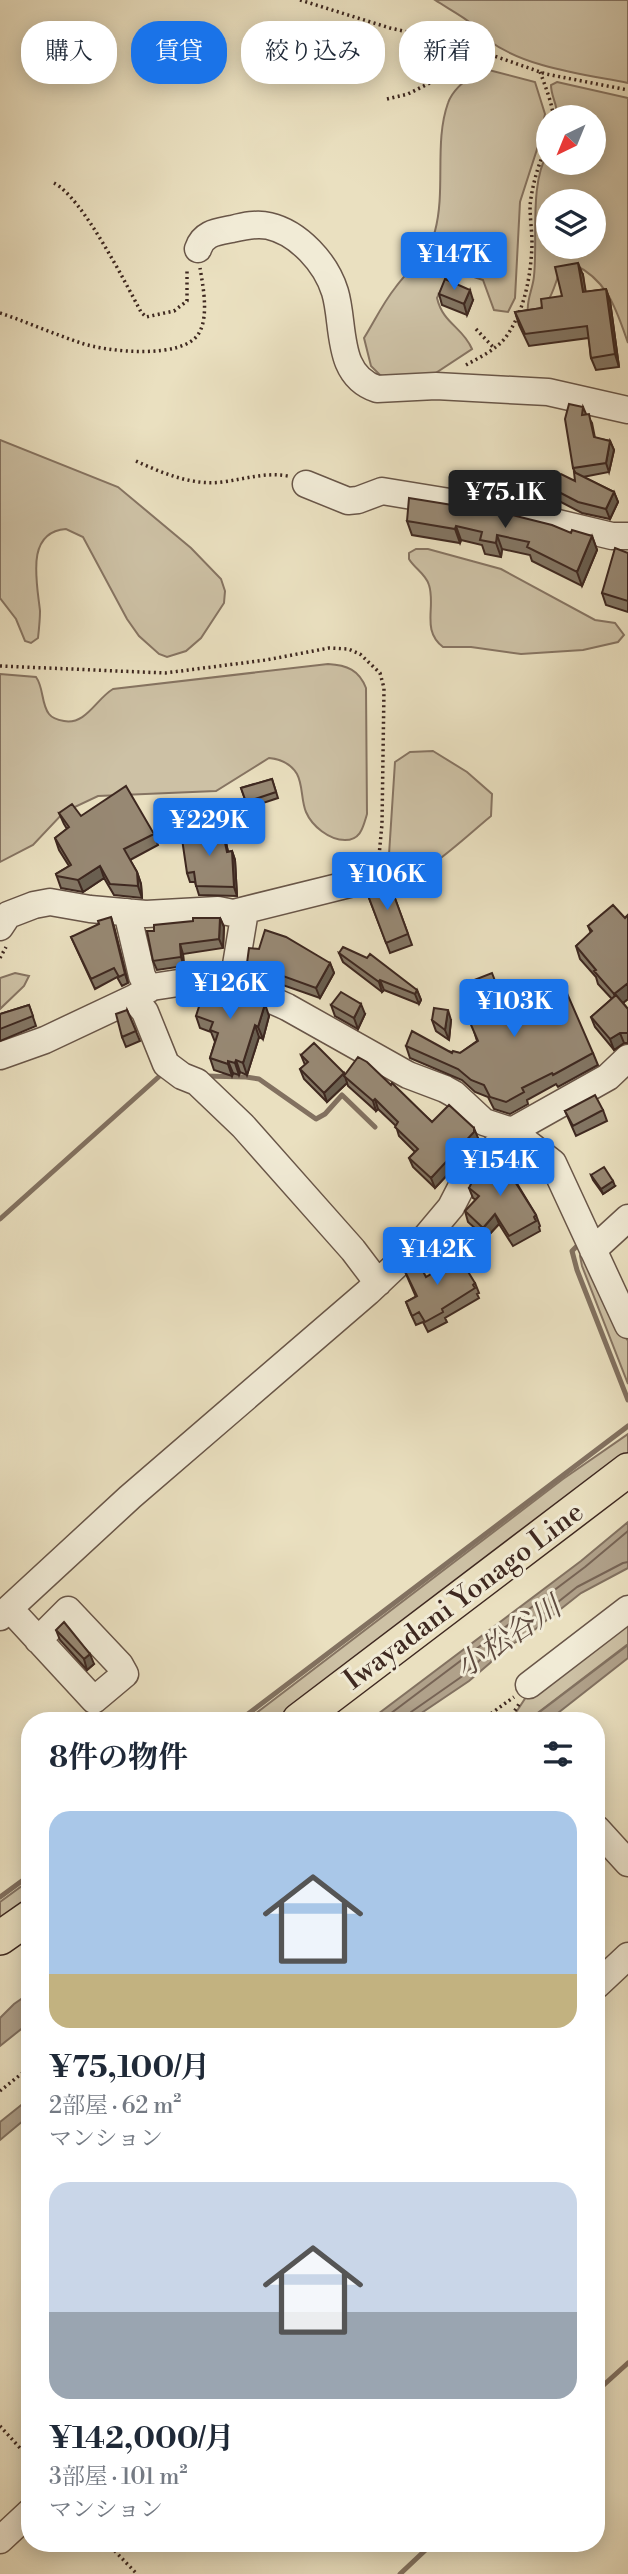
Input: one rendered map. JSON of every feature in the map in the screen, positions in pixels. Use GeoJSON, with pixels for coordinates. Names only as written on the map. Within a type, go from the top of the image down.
{"type":"FeatureCollection","features":[{"type":"Feature","properties":{"kind":"main road","name":"Iwayadani Yonago Line"},"geometry":{"type":"LineString","coordinates":[[310,1712],[628,1470]]}},
{"type":"Feature","properties":{"kind":"main road"},"geometry":{"type":"LineString","coordinates":[[0,1938],[21,1923]]}},
{"type":"Feature","properties":{"kind":"street"},"geometry":{"type":"LineString","coordinates":[[198,249],[204,237],[209,234],[248,225],[269,226],[293,236],[322,265],[332,284],[336,293],[343,345],[353,371],[360,380],[377,389],[442,387],[548,392],[628,410]]}},
{"type":"Feature","properties":{"kind":"street"},"geometry":{"type":"LineString","coordinates":[[300,481],[348,501],[382,491],[516,513],[612,536],[628,536]]}},
{"type":"Feature","properties":{"kind":"street"},"geometry":{"type":"LineString","coordinates":[[3,917],[50,902],[127,912],[245,911],[350,884]]}},
{"type":"Feature","properties":{"kind":"street"},"geometry":{"type":"LineString","coordinates":[[233,983],[245,911]]}},
{"type":"Feature","properties":{"kind":"street"},"geometry":{"type":"LineString","coordinates":[[127,912],[142,976],[145,1013],[166,1064],[182,1076],[197,1082],[243,1126],[353,1250],[378,1283]]}},
{"type":"Feature","properties":{"kind":"street"},"geometry":{"type":"LineString","coordinates":[[0,1056],[45,1040],[142,994],[211,978],[233,983],[287,1007],[408,1075],[454,1094],[484,1122],[512,1131],[553,1163],[628,1325]]}},
{"type":"Feature","properties":{"kind":"street"},"geometry":{"type":"LineString","coordinates":[[38,1640],[5,1613],[130,1497],[378,1283],[425,1238],[451,1207],[469,1171],[512,1131],[608,1077],[628,1058]]}},
{"type":"Feature","properties":{"kind":"street"},"geometry":{"type":"LineString","coordinates":[[588,1241],[628,1219]]}},
{"type":"Feature","properties":{"kind":"street"},"geometry":{"type":"LineString","coordinates":[[529,1685],[628,1609]]}},
{"type":"Feature","properties":{"kind":"street"},"geometry":{"type":"LineString","coordinates":[[605,1838],[628,1863]]}},
{"type":"Feature","properties":{"kind":"street"},"geometry":{"type":"LineString","coordinates":[[605,1978],[628,1956]]}},
{"type":"Feature","properties":{"kind":"street"},"geometry":{"type":"LineString","coordinates":[[0,2540],[21,2520]]}},
{"type":"Feature","properties":{"kind":"path"},"geometry":{"type":"LineString","coordinates":[[300,0],[399,29]]}},
{"type":"Feature","properties":{"kind":"path"},"geometry":{"type":"LineString","coordinates":[[495,56],[540,72],[628,90]]}},
{"type":"Feature","properties":{"kind":"path"},"geometry":{"type":"LineString","coordinates":[[540,72],[550,105]]}},
{"type":"Feature","properties":{"kind":"path"},"geometry":{"type":"LineString","coordinates":[[387,99],[408,94],[428,84]]}},
{"type":"Feature","properties":{"kind":"path"},"geometry":{"type":"LineString","coordinates":[[442,387],[458,371],[494,348],[505,337],[516,317],[529,280],[532,243],[530,204],[536,175]]}},
{"type":"Feature","properties":{"kind":"path"},"geometry":{"type":"LineString","coordinates":[[54,183],[66,192],[100,239],[146,317],[174,311],[187,302],[185,275],[190,256],[198,249]]}},
{"type":"Feature","properties":{"kind":"path"},"geometry":{"type":"LineString","coordinates":[[0,313],[84,344],[123,351],[168,350],[186,346],[198,335],[204,323],[198,249]]}},
{"type":"Feature","properties":{"kind":"path"},"geometry":{"type":"LineString","coordinates":[[476,329],[494,348]]}},
{"type":"Feature","properties":{"kind":"path"},"geometry":{"type":"LineString","coordinates":[[136,461],[163,474],[201,482],[220,483],[264,473],[300,481]]}},
{"type":"Feature","properties":{"kind":"path"},"geometry":{"type":"LineString","coordinates":[[0,666],[165,673],[266,660],[329,648],[348,649],[360,654],[380,673],[384,688],[382,824],[379,856],[374,867],[361,880],[350,884]]}},
{"type":"Feature","properties":{"kind":"path"},"geometry":{"type":"LineString","coordinates":[[493,1712],[529,1685]]}},
{"type":"Feature","properties":{"kind":"path"},"geometry":{"type":"LineString","coordinates":[[0,2091],[21,2074]]}},
{"type":"Feature","properties":{"kind":"path"},"geometry":{"type":"LineString","coordinates":[[0,2426],[21,2449]]}},
{"type":"Feature","properties":{"kind":"path"},"geometry":{"type":"LineString","coordinates":[[116,2552],[137,2574]]}},
{"type":"Feature","properties":{"kind":"shaded area"},"geometry":{"type":"Polygon","coordinates":[[[435,0],[628,0],[628,83],[537,64],[495,45],[495,21],[468,21],[435,0]]]}},
{"type":"Feature","properties":{"kind":"shaded area"},"geometry":{"type":"Polygon","coordinates":[[[495,72],[535,82],[542,105],[536,105],[536,152],[520,202],[515,298],[508,312],[494,310],[483,280],[468,275],[447,278],[437,298],[440,307],[448,320],[464,335],[472,349],[422,382],[391,380],[380,375],[371,366],[364,338],[391,294],[423,254],[435,231],[440,199],[444,118],[450,98],[462,84],[495,84],[495,72]]]}},
{"type":"Feature","properties":{"kind":"shaded area"},"geometry":{"type":"Polygon","coordinates":[[[557,82],[628,98],[628,343],[615,307],[603,287],[595,278],[573,264],[560,271],[547,302],[528,313],[534,276],[536,196],[536,259],[606,259],[606,189],[537,189],[539,175],[606,175],[606,105],[555,105],[551,85],[557,82]]]}},
{"type":"Feature","properties":{"kind":"shaded area"},"geometry":{"type":"Polygon","coordinates":[[[0,440],[118,487],[191,548],[221,579],[225,591],[224,603],[201,638],[186,651],[167,657],[159,654],[139,636],[127,619],[83,537],[66,529],[53,532],[44,539],[39,549],[36,560],[40,611],[38,638],[31,643],[25,641],[16,619],[0,598],[0,440]]]}},
{"type":"Feature","properties":{"kind":"shaded area"},"geometry":{"type":"Polygon","coordinates":[[[416,549],[428,549],[501,569],[595,620],[615,623],[624,635],[618,642],[583,650],[521,654],[471,647],[443,647],[436,640],[431,626],[429,585],[409,559],[409,553],[416,549]]]}},
{"type":"Feature","properties":{"kind":"shaded area"},"geometry":{"type":"Polygon","coordinates":[[[328,664],[352,670],[366,688],[367,814],[355,838],[339,839],[327,835],[317,827],[306,812],[297,774],[285,763],[269,758],[216,791],[98,796],[64,812],[33,845],[0,862],[0,674],[36,677],[49,714],[57,719],[72,721],[85,715],[113,689],[328,664]]]}},
{"type":"Feature","properties":{"kind":"shaded area"},"geometry":{"type":"Polygon","coordinates":[[[433,751],[467,772],[492,794],[491,816],[425,869],[415,875],[399,877],[388,870],[395,762],[410,752],[433,751]]]}},
{"type":"Feature","properties":{"kind":"shaded area"},"geometry":{"type":"Polygon","coordinates":[[[15,973],[29,976],[24,986],[0,1009],[0,978],[15,973]]]}},
{"type":"Feature","properties":{"kind":"shaded area"},"geometry":{"type":"Polygon","coordinates":[[[583,1251],[628,1341],[628,1384],[582,1266],[580,1256],[583,1251]]]}},
{"type":"Feature","properties":{"kind":"shaded area"},"geometry":{"type":"Polygon","coordinates":[[[628,1434],[628,1457],[290,1712],[257,1712],[563,1479],[628,1434]]]}},
{"type":"Feature","properties":{"kind":"shaded area"},"geometry":{"type":"Polygon","coordinates":[[[628,1613],[628,1644],[539,1712],[516,1712],[530,1691],[628,1613]]]}},
{"type":"Feature","properties":{"kind":"shaded area"},"geometry":{"type":"Polygon","coordinates":[[[21,1887],[21,1915],[0,1931],[0,1902],[21,1887]]]}},
{"type":"Feature","properties":{"kind":"water","name":"小松谷川"},"geometry":{"type":"Polygon","coordinates":[[[628,1522],[628,1568],[581,1593],[528,1635],[502,1650],[469,1681],[423,1712],[381,1712],[581,1561],[628,1522]]]}},
{"type":"Feature","properties":{"kind":"water"},"geometry":{"type":"Polygon","coordinates":[[[628,1645],[628,1658],[559,1712],[540,1712],[628,1645]]]}},
{"type":"Feature","properties":{"kind":"water"},"geometry":{"type":"Polygon","coordinates":[[[21,1999],[21,2029],[0,2046],[0,2018],[21,1999]]]}},
{"type":"Feature","properties":{"kind":"water"},"geometry":{"type":"Polygon","coordinates":[[[21,2105],[21,2122],[0,2140],[0,2122],[21,2105]]]}},
{"type":"Feature","properties":{"kind":"building"},"geometry":{"type":"Polygon","coordinates":[[[578,263],[583,292],[606,289],[615,354],[591,358],[587,326],[525,334],[515,312],[542,308],[541,299],[562,296],[555,267],[578,263]]]}},
{"type":"Feature","properties":{"kind":"building"},"geometry":{"type":"Polygon","coordinates":[[[445,279],[470,290],[464,304],[439,294],[445,279]]]}},
{"type":"Feature","properties":{"kind":"building"},"geometry":{"type":"Polygon","coordinates":[[[569,404],[583,407],[582,415],[589,414],[594,437],[610,441],[606,463],[573,468],[565,419],[569,404]]]}},
{"type":"Feature","properties":{"kind":"building"},"geometry":{"type":"Polygon","coordinates":[[[574,472],[614,492],[606,509],[578,502],[553,489],[561,474],[575,481],[574,472]]]}},
{"type":"Feature","properties":{"kind":"building"},"geometry":{"type":"Polygon","coordinates":[[[409,498],[508,514],[552,525],[571,533],[572,530],[592,536],[577,572],[527,547],[529,542],[497,535],[496,543],[480,540],[482,532],[456,526],[455,529],[407,521],[409,498]]]}},
{"type":"Feature","properties":{"kind":"building"},"geometry":{"type":"Polygon","coordinates":[[[615,548],[628,553],[628,601],[602,593],[615,548]]]}},
{"type":"Feature","properties":{"kind":"building"},"geometry":{"type":"Polygon","coordinates":[[[272,779],[276,792],[246,802],[241,788],[272,779]]]}},
{"type":"Feature","properties":{"kind":"building"},"geometry":{"type":"Polygon","coordinates":[[[126,786],[154,834],[124,849],[137,872],[138,886],[110,884],[100,866],[78,880],[57,876],[56,874],[71,865],[55,838],[69,827],[59,813],[72,804],[81,816],[126,786]]]}},
{"type":"Feature","properties":{"kind":"building"},"geometry":{"type":"Polygon","coordinates":[[[221,824],[227,852],[232,851],[234,887],[196,886],[194,872],[187,873],[182,839],[201,837],[199,829],[221,824]]]}},
{"type":"Feature","properties":{"kind":"building"},"geometry":{"type":"Polygon","coordinates":[[[389,882],[408,934],[386,943],[366,890],[389,882]]]}},
{"type":"Feature","properties":{"kind":"building"},"geometry":{"type":"Polygon","coordinates":[[[613,905],[625,918],[628,915],[628,983],[614,994],[576,946],[592,931],[588,926],[613,905]]]}},
{"type":"Feature","properties":{"kind":"building"},"geometry":{"type":"Polygon","coordinates":[[[111,917],[125,974],[119,977],[114,968],[91,979],[71,937],[99,924],[98,921],[111,917]]]}},
{"type":"Feature","properties":{"kind":"building"},"geometry":{"type":"Polygon","coordinates":[[[193,918],[220,918],[219,939],[180,944],[181,957],[153,961],[147,931],[154,931],[154,925],[193,921],[193,918]]]}},
{"type":"Feature","properties":{"kind":"building"},"geometry":{"type":"Polygon","coordinates":[[[265,930],[286,937],[330,963],[316,988],[247,963],[249,948],[259,949],[265,930]]]}},
{"type":"Feature","properties":{"kind":"building"},"geometry":{"type":"Polygon","coordinates":[[[343,947],[367,958],[370,954],[417,990],[415,994],[380,980],[379,982],[339,953],[343,947]]]}},
{"type":"Feature","properties":{"kind":"building"},"geometry":{"type":"Polygon","coordinates":[[[492,973],[497,986],[504,983],[514,1007],[563,984],[593,1053],[522,1088],[524,1092],[506,1102],[490,1097],[484,1085],[471,1080],[458,1069],[406,1046],[412,1031],[452,1053],[460,1053],[478,1041],[465,1011],[468,1011],[466,1003],[476,999],[469,982],[492,973]]]}},
{"type":"Feature","properties":{"kind":"building"},"geometry":{"type":"Polygon","coordinates":[[[207,982],[227,988],[228,995],[230,989],[265,1004],[243,1063],[236,1060],[235,1063],[228,1061],[228,1064],[210,1058],[218,1033],[210,1030],[213,1022],[196,1016],[207,982]]]}},
{"type":"Feature","properties":{"kind":"building"},"geometry":{"type":"Polygon","coordinates":[[[341,992],[361,1004],[354,1018],[331,1005],[341,992]]]}},
{"type":"Feature","properties":{"kind":"building"},"geometry":{"type":"Polygon","coordinates":[[[616,995],[628,1009],[628,1033],[620,1033],[610,1039],[591,1017],[616,995]]]}},
{"type":"Feature","properties":{"kind":"building"},"geometry":{"type":"Polygon","coordinates":[[[29,1005],[33,1016],[0,1029],[0,1014],[29,1005]]]}},
{"type":"Feature","properties":{"kind":"building"},"geometry":{"type":"Polygon","coordinates":[[[434,1008],[448,1010],[445,1030],[432,1020],[434,1008]]]}},
{"type":"Feature","properties":{"kind":"building"},"geometry":{"type":"Polygon","coordinates":[[[127,1010],[136,1031],[122,1037],[116,1014],[127,1010]]]}},
{"type":"Feature","properties":{"kind":"building"},"geometry":{"type":"Polygon","coordinates":[[[314,1043],[344,1073],[324,1093],[300,1069],[308,1062],[301,1055],[314,1043]]]}},
{"type":"Feature","properties":{"kind":"building"},"geometry":{"type":"Polygon","coordinates":[[[358,1057],[391,1085],[392,1083],[432,1122],[449,1105],[474,1128],[474,1132],[431,1178],[409,1158],[418,1149],[395,1127],[398,1122],[375,1099],[373,1101],[344,1076],[358,1057]]]}},
{"type":"Feature","properties":{"kind":"building"},"geometry":{"type":"Polygon","coordinates":[[[595,1095],[603,1110],[573,1126],[565,1111],[595,1095]]]}},
{"type":"Feature","properties":{"kind":"building"},"geometry":{"type":"Polygon","coordinates":[[[495,1154],[509,1166],[507,1169],[536,1215],[536,1221],[509,1236],[495,1214],[483,1228],[465,1211],[479,1196],[469,1188],[476,1174],[495,1154]]]}},
{"type":"Feature","properties":{"kind":"building"},"geometry":{"type":"Polygon","coordinates":[[[604,1167],[613,1181],[601,1189],[591,1175],[604,1167]]]}},
{"type":"Feature","properties":{"kind":"building"},"geometry":{"type":"Polygon","coordinates":[[[415,1256],[426,1277],[459,1257],[475,1283],[475,1288],[425,1322],[419,1312],[412,1316],[406,1302],[417,1296],[403,1267],[415,1256]]]}},
{"type":"Feature","properties":{"kind":"building"},"geometry":{"type":"Polygon","coordinates":[[[64,1622],[90,1654],[84,1659],[56,1630],[64,1622]]]}},
{"type":"Feature","properties":{"kind":"waterway"},"geometry":{"type":"LineString","coordinates":[[0,1219],[163,1073]]}},
{"type":"Feature","properties":{"kind":"waterway"},"geometry":{"type":"LineString","coordinates":[[205,1076],[259,1079],[316,1119],[325,1114],[342,1095],[375,1127]]}},
{"type":"Feature","properties":{"kind":"waterway"},"geometry":{"type":"LineString","coordinates":[[580,1243],[572,1251],[577,1270],[628,1400]]}},
{"type":"Feature","properties":{"kind":"waterway"},"geometry":{"type":"LineString","coordinates":[[251,1712],[628,1426]]}},
{"type":"Feature","properties":{"kind":"waterway"},"geometry":{"type":"LineString","coordinates":[[0,1897],[21,1882]]}},
{"type":"Feature","properties":{"kind":"waterway"},"geometry":{"type":"LineString","coordinates":[[605,2384],[628,2363]]}},
{"type":"Feature","properties":{"kind":"waterway"},"geometry":{"type":"LineString","coordinates":[[400,2574],[423,2552]]}}]}
